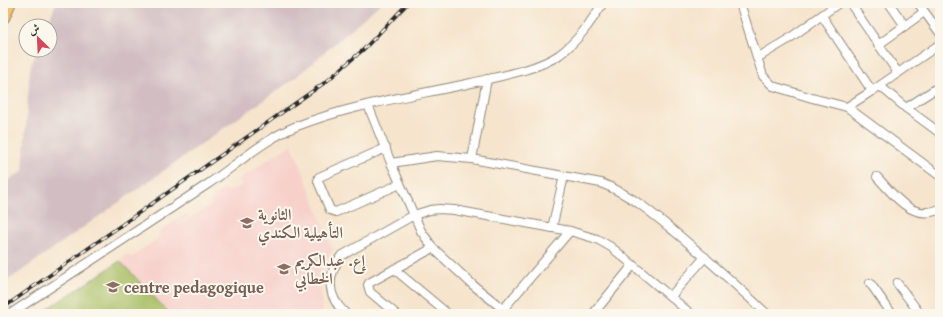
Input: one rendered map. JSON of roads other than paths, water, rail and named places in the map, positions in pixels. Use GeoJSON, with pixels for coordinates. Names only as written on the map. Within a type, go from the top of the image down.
{"type":"FeatureCollection","features":[{"type":"Feature","properties":{"kind":"highway"},"geometry":{"type":"LineString","coordinates":[[3,17],[9,3]]}},
{"type":"Feature","properties":{"kind":"street"},"geometry":{"type":"LineString","coordinates":[[10,314],[211,182],[279,134],[318,119],[368,105],[487,79],[525,69],[557,56],[570,46],[583,33],[603,3]]}},
{"type":"Feature","properties":{"kind":"street"},"geometry":{"type":"LineString","coordinates":[[740,3],[763,76],[773,86],[847,107],[940,176]]}},
{"type":"Feature","properties":{"kind":"street"},"geometry":{"type":"LineString","coordinates":[[757,58],[787,40],[839,3]]}},
{"type":"Feature","properties":{"kind":"street"},"geometry":{"type":"LineString","coordinates":[[850,3],[898,73]]}},
{"type":"Feature","properties":{"kind":"street"},"geometry":{"type":"LineString","coordinates":[[889,3],[905,26]]}},
{"type":"Feature","properties":{"kind":"street"},"geometry":{"type":"LineString","coordinates":[[918,3],[940,33]]}},
{"type":"Feature","properties":{"kind":"street"},"geometry":{"type":"LineString","coordinates":[[878,45],[924,12]]}},
{"type":"Feature","properties":{"kind":"street"},"geometry":{"type":"LineString","coordinates":[[822,16],[872,91]]}},
{"type":"Feature","properties":{"kind":"street"},"geometry":{"type":"LineString","coordinates":[[847,107],[940,44]]}},
{"type":"Feature","properties":{"kind":"street"},"geometry":{"type":"LineString","coordinates":[[472,159],[487,79]]}},
{"type":"Feature","properties":{"kind":"street"},"geometry":{"type":"LineString","coordinates":[[880,86],[906,108],[939,131]]}},
{"type":"Feature","properties":{"kind":"street"},"geometry":{"type":"LineString","coordinates":[[906,108],[940,86]]}},
{"type":"Feature","properties":{"kind":"street"},"geometry":{"type":"LineString","coordinates":[[368,105],[391,163],[421,231],[434,248],[504,312],[570,231]]}},
{"type":"Feature","properties":{"kind":"street"},"geometry":{"type":"LineString","coordinates":[[386,148],[319,177],[318,181],[330,210],[336,212],[400,184]]}},
{"type":"Feature","properties":{"kind":"street"},"geometry":{"type":"LineString","coordinates":[[391,163],[437,156],[472,159],[601,183],[619,190],[644,206],[705,257],[767,314]]}},
{"type":"Feature","properties":{"kind":"street"},"geometry":{"type":"LineString","coordinates":[[552,228],[564,176]]}},
{"type":"Feature","properties":{"kind":"street"},"geometry":{"type":"LineString","coordinates":[[877,177],[910,209],[921,213],[940,209]]}},
{"type":"Feature","properties":{"kind":"street"},"geometry":{"type":"LineString","coordinates":[[346,314],[335,301],[330,284],[330,275],[340,256],[414,215],[439,209],[454,210],[570,231],[597,239],[633,265],[691,314]]}},
{"type":"Feature","properties":{"kind":"street"},"geometry":{"type":"LineString","coordinates":[[396,314],[370,292],[368,285],[369,282],[434,248]]}},
{"type":"Feature","properties":{"kind":"street"},"geometry":{"type":"LineString","coordinates":[[671,296],[705,257]]}},
{"type":"Feature","properties":{"kind":"street"},"geometry":{"type":"LineString","coordinates":[[593,314],[633,265]]}},
{"type":"Feature","properties":{"kind":"street"},"geometry":{"type":"LineString","coordinates":[[394,269],[448,314]]}},
{"type":"Feature","properties":{"kind":"street"},"geometry":{"type":"LineString","coordinates":[[870,283],[892,314]]}},
{"type":"Feature","properties":{"kind":"street"},"geometry":{"type":"LineString","coordinates":[[897,283],[920,314]]}},
{"type":"Feature","properties":{"kind":"railway"},"geometry":{"type":"LineString","coordinates":[[3,308],[327,81],[364,49],[408,3]]}},
{"type":"Feature","properties":{"kind":"place","name":"الثانوية التأهيلية الكندي"},"geometry":{"type":"Point","coordinates":[247,223]}},
{"type":"Feature","properties":{"kind":"place","name":"إع. عبدالكريم الخطابي"},"geometry":{"type":"Point","coordinates":[284,269]}},
{"type":"Feature","properties":{"kind":"place","name":"centre pedagogique"},"geometry":{"type":"Point","coordinates":[113,287]}}]}
